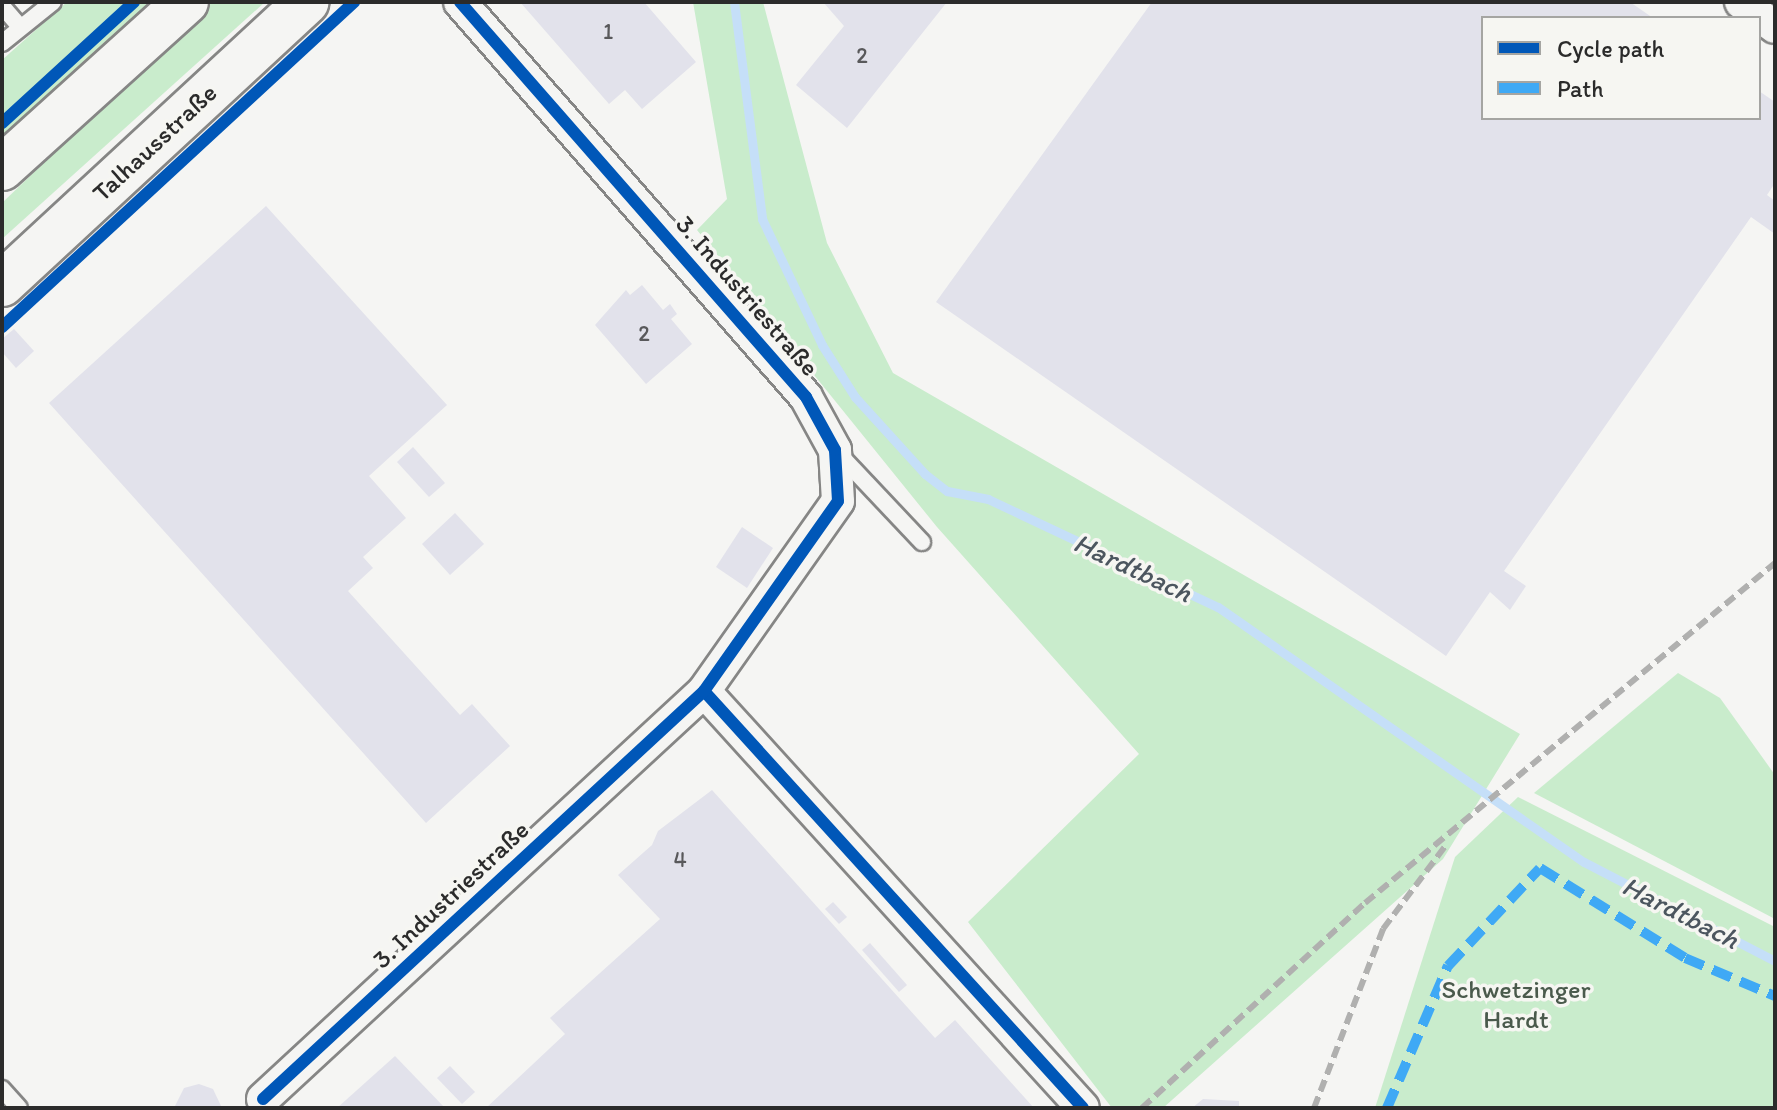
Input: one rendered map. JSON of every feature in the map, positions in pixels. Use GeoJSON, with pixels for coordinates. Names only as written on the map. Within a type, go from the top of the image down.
{"type":"FeatureCollection","features":[{"type":"Feature","properties":{"kind":"main road"},"geometry":{"type":"LineString","coordinates":[[2,168],[186,2]]}},
{"type":"Feature","properties":{"kind":"main road","name":"Talhausstraße"},"geometry":{"type":"LineString","coordinates":[[2,284],[307,2]]}},
{"type":"Feature","properties":{"kind":"street","name":"3. Industriestraße"},"geometry":{"type":"LineString","coordinates":[[263,1099],[704,691],[838,501],[835,450],[806,397],[460,2]]}},
{"type":"Feature","properties":{"kind":"street"},"geometry":{"type":"LineString","coordinates":[[1741,2],[1760,16]]}},
{"type":"Feature","properties":{"kind":"street"},"geometry":{"type":"LineString","coordinates":[[704,691],[1083,1108]]}},
{"type":"Feature","properties":{"kind":"lane"},"geometry":{"type":"LineString","coordinates":[[2,43],[53,2]]}},
{"type":"Feature","properties":{"kind":"lane"},"geometry":{"type":"LineString","coordinates":[[2,6],[20,27]]}},
{"type":"Feature","properties":{"kind":"lane"},"geometry":{"type":"LineString","coordinates":[[835,450],[922,542]]}},
{"type":"Feature","properties":{"kind":"lane"},"geometry":{"type":"LineString","coordinates":[[2,1089],[19,1108]]}},
{"type":"Feature","properties":{"kind":"green space"},"geometry":{"type":"Polygon","coordinates":[[[67,2],[154,2],[2,142],[2,60],[67,2]]]}},
{"type":"Feature","properties":{"kind":"green space"},"geometry":{"type":"Polygon","coordinates":[[[211,2],[265,2],[2,239],[2,203],[211,2]]]}},
{"type":"Feature","properties":{"kind":"green space"},"geometry":{"type":"Polygon","coordinates":[[[693,2],[763,2],[827,243],[893,373],[1520,734],[1443,859],[1163,1108],[1112,1108],[968,922],[1139,754],[937,527],[697,230],[727,199],[693,2]]]}},
{"type":"Feature","properties":{"kind":"green space"},"geometry":{"type":"Polygon","coordinates":[[[1678,673],[1720,698],[1775,775],[1775,919],[1534,793],[1678,673]]]}},
{"type":"Feature","properties":{"kind":"green space","name":"Schwetzinger Hardt"},"geometry":{"type":"Polygon","coordinates":[[[1518,797],[1775,927],[1775,1108],[1375,1108],[1455,857],[1518,797]]]}},
{"type":"Feature","properties":{"kind":"building"},"geometry":{"type":"Polygon","coordinates":[[[520,2],[644,2],[696,62],[642,109],[625,90],[609,104],[520,2]]]}},
{"type":"Feature","properties":{"kind":"building"},"geometry":{"type":"Polygon","coordinates":[[[823,2],[947,2],[847,128],[796,85],[844,26],[823,2]]]}},
{"type":"Feature","properties":{"kind":"building"},"geometry":{"type":"Polygon","coordinates":[[[1152,2],[1630,2],[1650,16],[1481,16],[1481,120],[1761,120],[1761,92],[1775,102],[1775,183],[1767,195],[1775,201],[1775,234],[1751,217],[1504,571],[1526,586],[1510,610],[1490,592],[1446,656],[936,302],[1152,2]]]}},
{"type":"Feature","properties":{"kind":"building"},"geometry":{"type":"Polygon","coordinates":[[[266,206],[447,405],[369,476],[406,518],[363,557],[373,568],[348,591],[460,715],[472,704],[510,746],[426,823],[49,403],[266,206]]]}},
{"type":"Feature","properties":{"kind":"building"},"geometry":{"type":"Polygon","coordinates":[[[642,285],[663,310],[670,304],[677,314],[671,319],[692,344],[646,384],[595,325],[626,290],[630,295],[642,285]]]}},
{"type":"Feature","properties":{"kind":"building"},"geometry":{"type":"Polygon","coordinates":[[[14,329],[34,351],[16,368],[2,352],[2,339],[14,329]]]}},
{"type":"Feature","properties":{"kind":"building"},"geometry":{"type":"Polygon","coordinates":[[[413,447],[445,483],[429,497],[397,462],[413,447]]]}},
{"type":"Feature","properties":{"kind":"building"},"geometry":{"type":"Polygon","coordinates":[[[455,513],[484,544],[450,575],[422,544],[455,513]]]}},
{"type":"Feature","properties":{"kind":"building"},"geometry":{"type":"Polygon","coordinates":[[[742,527],[773,548],[747,588],[716,567],[742,527]]]}},
{"type":"Feature","properties":{"kind":"building"},"geometry":{"type":"Polygon","coordinates":[[[712,790],[935,1038],[955,1020],[1034,1108],[486,1108],[565,1034],[550,1018],[660,919],[618,875],[652,845],[658,831],[712,790]]]}},
{"type":"Feature","properties":{"kind":"building"},"geometry":{"type":"Polygon","coordinates":[[[833,902],[847,917],[839,924],[825,909],[833,902]]]}},
{"type":"Feature","properties":{"kind":"building"},"geometry":{"type":"Polygon","coordinates":[[[870,943],[907,985],[899,992],[862,950],[870,943]]]}},
{"type":"Feature","properties":{"kind":"building"},"geometry":{"type":"Polygon","coordinates":[[[395,1056],[445,1108],[337,1108],[395,1056]]]}},
{"type":"Feature","properties":{"kind":"building"},"geometry":{"type":"Polygon","coordinates":[[[450,1066],[475,1092],[462,1104],[437,1078],[450,1066]]]}},
{"type":"Feature","properties":{"kind":"building"},"geometry":{"type":"Polygon","coordinates":[[[199,1084],[213,1089],[222,1108],[174,1108],[184,1088],[199,1084]]]}},
{"type":"Feature","properties":{"kind":"building"},"geometry":{"type":"Polygon","coordinates":[[[1203,1099],[1239,1101],[1239,1108],[1192,1108],[1203,1099]]]}},
{"type":"Feature","properties":{"kind":"waterway","name":"Hardtbach"},"geometry":{"type":"LineString","coordinates":[[734,2],[762,219],[822,345],[855,397],[925,474],[947,491],[988,499],[1218,607],[1584,862],[1775,961]]}},
{"type":"Feature","properties":{"kind":"railway"},"geometry":{"type":"LineString","coordinates":[[1142,1108],[1365,903],[1775,563]]}},
{"type":"Feature","properties":{"kind":"railway"},"geometry":{"type":"LineString","coordinates":[[1314,1108],[1383,929],[1446,845]]}},
{"type":"Feature","properties":{"kind":"marked path"},"geometry":{"type":"LineString","coordinates":[[1387,1108],[1448,966],[1540,868],[1685,958],[1775,996]]}},
{"type":"Feature","properties":{"kind":"cycle path"},"geometry":{"type":"LineString","coordinates":[[2,123],[134,2]]}},
{"type":"Feature","properties":{"kind":"cycle path"},"geometry":{"type":"LineString","coordinates":[[2,327],[354,2]]}},
{"type":"Feature","properties":{"kind":"cycle path"},"geometry":{"type":"LineString","coordinates":[[263,1099],[704,691],[838,501],[835,450],[806,397],[460,2]]}},
{"type":"Feature","properties":{"kind":"cycle path"},"geometry":{"type":"LineString","coordinates":[[704,691],[1083,1108]]}}]}
